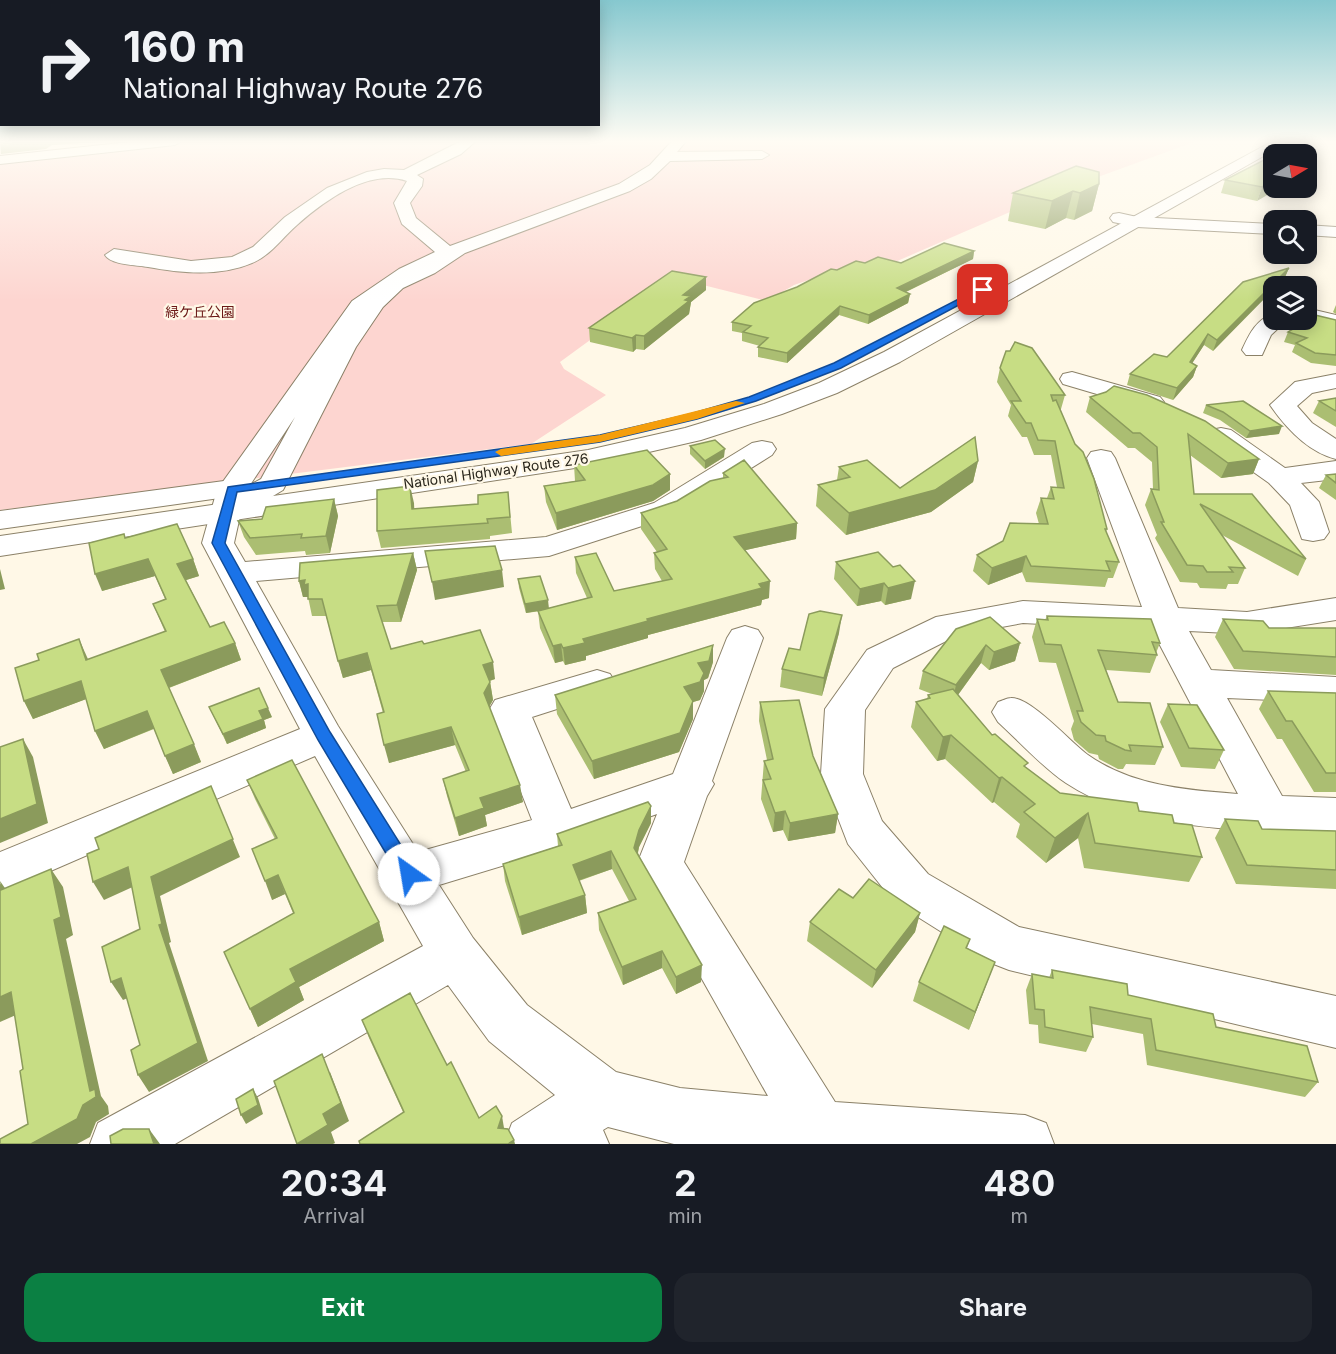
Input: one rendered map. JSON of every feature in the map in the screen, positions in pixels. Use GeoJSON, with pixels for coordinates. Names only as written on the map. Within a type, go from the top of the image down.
{"type":"FeatureCollection","features":[{"type":"Feature","properties":{"kind":"main road"},"geometry":{"type":"LineString","coordinates":[[114,255],[191,266],[238,262],[261,252],[306,209],[331,194]]}},
{"type":"Feature","properties":{"kind":"main road"},"geometry":{"type":"LineString","coordinates":[[408,194],[402,203],[408,220],[448,254]]}},
{"type":"Feature","properties":{"kind":"main road"},"geometry":{"type":"LineString","coordinates":[[607,194],[448,254],[381,286],[359,305],[229,501],[219,543],[233,573],[324,736],[409,874],[454,954],[508,1023],[571,1126],[680,1117],[819,1129],[918,1141],[1025,1144]]}},
{"type":"Feature","properties":{"kind":"main road","name":"National Highway Route 276"},"geometry":{"type":"LineString","coordinates":[[0,520],[229,501],[588,458],[692,435],[773,409],[828,388],[892,357],[1171,194]]}},
{"type":"Feature","properties":{"kind":"main road","name":"National Highway Route 276"},"geometry":{"type":"LineString","coordinates":[[0,546],[229,501],[273,484],[600,438],[693,417],[752,399],[879,346],[1178,194]]}},
{"type":"Feature","properties":{"kind":"main road"},"geometry":{"type":"LineString","coordinates":[[1128,220],[1263,228]]}},
{"type":"Feature","properties":{"kind":"main road"},"geometry":{"type":"LineString","coordinates":[[1317,231],[1336,232]]}},
{"type":"Feature","properties":{"kind":"main road"},"geometry":{"type":"LineString","coordinates":[[273,484],[345,347],[375,303],[396,284],[428,268],[448,254]]}},
{"type":"Feature","properties":{"kind":"main road"},"geometry":{"type":"LineString","coordinates":[[1317,317],[1336,322]]}},
{"type":"Feature","properties":{"kind":"main road"},"geometry":{"type":"LineString","coordinates":[[1254,350],[1264,330]]}},
{"type":"Feature","properties":{"kind":"main road"},"geometry":{"type":"LineString","coordinates":[[1072,379],[1152,402],[1172,411]]}},
{"type":"Feature","properties":{"kind":"main road"},"geometry":{"type":"LineString","coordinates":[[1336,381],[1304,387],[1283,405],[1303,429],[1336,451]]}},
{"type":"Feature","properties":{"kind":"main road"},"geometry":{"type":"LineString","coordinates":[[1200,424],[1279,477],[1304,502],[1313,531]]}},
{"type":"Feature","properties":{"kind":"main road"},"geometry":{"type":"LineString","coordinates":[[233,573],[549,546],[665,509],[762,449]]}},
{"type":"Feature","properties":{"kind":"main road"},"geometry":{"type":"LineString","coordinates":[[1101,458],[1164,618],[1269,812]]}},
{"type":"Feature","properties":{"kind":"main road"},"geometry":{"type":"LineString","coordinates":[[1279,477],[1336,470]]}},
{"type":"Feature","properties":{"kind":"main road"},"geometry":{"type":"LineString","coordinates":[[1336,609],[1247,623],[1023,612],[949,625],[880,659],[845,709],[842,774],[864,831],[911,888],[1009,946],[1336,1022]]}},
{"type":"Feature","properties":{"kind":"main road"},"geometry":{"type":"LineString","coordinates":[[700,652],[745,638],[693,784],[660,864],[819,1129]]}},
{"type":"Feature","properties":{"kind":"main road"},"geometry":{"type":"LineString","coordinates":[[558,831],[509,710],[632,673]]}},
{"type":"Feature","properties":{"kind":"main road"},"geometry":{"type":"LineString","coordinates":[[1200,683],[1336,690]]}},
{"type":"Feature","properties":{"kind":"main road"},"geometry":{"type":"LineString","coordinates":[[1012,712],[1082,772],[1115,789],[1164,804],[1336,816]]}},
{"type":"Feature","properties":{"kind":"main road"},"geometry":{"type":"LineString","coordinates":[[0,873],[324,736]]}},
{"type":"Feature","properties":{"kind":"main road"},"geometry":{"type":"LineString","coordinates":[[409,874],[558,831],[693,784]]}},
{"type":"Feature","properties":{"kind":"main road"},"geometry":{"type":"LineString","coordinates":[[119,1144],[454,954]]}},
{"type":"Feature","properties":{"kind":"green space","name":"緑ケ丘公園"},"geometry":{"type":"Polygon","coordinates":[[[0,194],[1050,194],[895,262],[861,262],[794,285],[767,301],[675,278],[560,362],[564,369],[606,395],[531,444],[0,510],[0,194]]]}},
{"type":"Feature","properties":{"kind":"building"},"geometry":{"type":"Polygon","coordinates":[[[1020,194],[1066,194],[1052,201],[1020,194]]]}},
{"type":"Feature","properties":{"kind":"building"},"geometry":{"type":"Polygon","coordinates":[[[944,243],[974,251],[897,288],[910,294],[869,315],[840,306],[787,353],[758,347],[768,338],[743,332],[751,326],[732,322],[754,303],[797,287],[831,269],[837,270],[856,261],[865,263],[878,257],[901,263],[944,243]]]}},
{"type":"Feature","properties":{"kind":"building"},"geometry":{"type":"Polygon","coordinates":[[[1289,268],[1281,276],[1263,276],[1263,294],[1217,340],[1208,334],[1190,362],[1197,366],[1177,388],[1130,374],[1154,354],[1167,357],[1243,282],[1289,268]]]}},
{"type":"Feature","properties":{"kind":"building"},"geometry":{"type":"Polygon","coordinates":[[[672,271],[706,277],[683,295],[691,296],[685,300],[689,301],[644,336],[636,335],[632,338],[589,328],[672,271]]]}},
{"type":"Feature","properties":{"kind":"building"},"geometry":{"type":"Polygon","coordinates":[[[1317,315],[1336,320],[1336,355],[1315,353],[1296,343],[1307,338],[1288,332],[1317,330],[1317,315]]]}},
{"type":"Feature","properties":{"kind":"building"},"geometry":{"type":"Polygon","coordinates":[[[1015,342],[1032,348],[1065,395],[1051,395],[1053,401],[1056,400],[1075,444],[1083,452],[1094,479],[1107,529],[1105,529],[1119,562],[1106,561],[1110,571],[1031,566],[1026,556],[992,568],[977,555],[1003,541],[1010,523],[1048,524],[1041,498],[1054,499],[1051,487],[1064,488],[1055,441],[1038,440],[1031,423],[1026,423],[1011,401],[1021,401],[1000,368],[1006,351],[1010,351],[1015,342]]]}},
{"type":"Feature","properties":{"kind":"building"},"geometry":{"type":"Polygon","coordinates":[[[1114,386],[1147,395],[1205,421],[1259,459],[1228,463],[1188,434],[1194,494],[1252,494],[1306,559],[1200,504],[1245,568],[1229,567],[1233,572],[1207,572],[1203,566],[1187,565],[1161,522],[1164,522],[1151,489],[1159,490],[1157,447],[1140,433],[1133,433],[1090,397],[1106,392],[1114,386]]]}},
{"type":"Feature","properties":{"kind":"building"},"geometry":{"type":"Polygon","coordinates":[[[1336,398],[1336,411],[1319,401],[1336,398]]]}},
{"type":"Feature","properties":{"kind":"building"},"geometry":{"type":"Polygon","coordinates":[[[1243,401],[1282,426],[1250,431],[1223,412],[1206,405],[1243,401]]]}},
{"type":"Feature","properties":{"kind":"building"},"geometry":{"type":"Polygon","coordinates":[[[975,437],[978,461],[935,490],[849,513],[818,485],[850,477],[839,467],[867,460],[900,488],[975,437]]]}},
{"type":"Feature","properties":{"kind":"building"},"geometry":{"type":"Polygon","coordinates":[[[715,440],[725,449],[705,461],[690,446],[715,440]]]}},
{"type":"Feature","properties":{"kind":"building"},"geometry":{"type":"Polygon","coordinates":[[[647,450],[670,474],[653,485],[556,513],[544,486],[585,480],[574,465],[647,450]]]}},
{"type":"Feature","properties":{"kind":"building"},"geometry":{"type":"Polygon","coordinates":[[[744,460],[797,523],[734,537],[770,581],[759,584],[762,588],[583,639],[585,643],[563,648],[561,644],[553,646],[538,611],[592,597],[575,557],[596,553],[614,591],[672,579],[654,553],[667,549],[641,513],[677,501],[710,481],[728,477],[723,473],[744,460]]]}},
{"type":"Feature","properties":{"kind":"building"},"geometry":{"type":"Polygon","coordinates":[[[1336,474],[1336,483],[1326,475],[1336,474]]]}},
{"type":"Feature","properties":{"kind":"building"},"geometry":{"type":"Polygon","coordinates":[[[410,486],[412,509],[478,504],[478,495],[508,492],[510,517],[487,519],[488,523],[377,531],[377,490],[410,486]]]}},
{"type":"Feature","properties":{"kind":"building"},"geometry":{"type":"Polygon","coordinates":[[[334,499],[326,536],[301,538],[302,534],[250,538],[238,521],[262,519],[266,507],[334,499]]]}},
{"type":"Feature","properties":{"kind":"building"},"geometry":{"type":"Polygon","coordinates":[[[177,524],[193,559],[177,564],[210,627],[224,622],[235,643],[161,670],[194,744],[165,756],[147,711],[95,731],[81,681],[24,701],[15,668],[39,660],[37,654],[79,639],[86,660],[166,631],[153,604],[166,599],[148,559],[95,574],[89,543],[124,534],[125,538],[177,524]]]}},
{"type":"Feature","properties":{"kind":"building"},"geometry":{"type":"Polygon","coordinates":[[[495,546],[502,570],[432,582],[425,551],[495,546]]]}},
{"type":"Feature","properties":{"kind":"building"},"geometry":{"type":"Polygon","coordinates":[[[878,552],[893,567],[900,565],[915,581],[888,588],[884,583],[860,589],[836,562],[878,552]]]}},
{"type":"Feature","properties":{"kind":"building"},"geometry":{"type":"Polygon","coordinates":[[[413,553],[397,605],[377,606],[391,649],[422,641],[424,644],[480,630],[493,662],[483,665],[490,682],[484,693],[520,785],[480,798],[484,808],[455,818],[443,779],[469,770],[451,727],[384,745],[377,714],[384,712],[367,653],[338,661],[322,599],[308,599],[308,584],[304,585],[305,580],[299,581],[300,563],[413,553]]]}},
{"type":"Feature","properties":{"kind":"building"},"geometry":{"type":"Polygon","coordinates":[[[540,576],[548,600],[525,604],[518,579],[540,576]]]}},
{"type":"Feature","properties":{"kind":"building"},"geometry":{"type":"Polygon","coordinates":[[[820,611],[842,615],[824,678],[782,669],[789,648],[800,650],[809,614],[820,611]]]}},
{"type":"Feature","properties":{"kind":"building"},"geometry":{"type":"Polygon","coordinates":[[[1047,616],[1151,619],[1160,643],[1152,642],[1157,655],[1098,650],[1118,702],[1150,703],[1163,747],[1129,745],[1131,751],[1125,750],[1106,741],[1105,736],[1096,735],[1081,722],[1077,711],[1083,711],[1061,645],[1045,644],[1037,619],[1048,620],[1047,616]]]}},
{"type":"Feature","properties":{"kind":"building"},"geometry":{"type":"Polygon","coordinates":[[[990,617],[1020,643],[994,652],[986,645],[956,685],[923,671],[956,629],[990,617]]]}},
{"type":"Feature","properties":{"kind":"building"},"geometry":{"type":"Polygon","coordinates":[[[1223,619],[1263,621],[1269,628],[1336,628],[1336,657],[1243,651],[1223,619]]]}},
{"type":"Feature","properties":{"kind":"building"},"geometry":{"type":"Polygon","coordinates":[[[713,645],[709,661],[698,663],[704,673],[700,682],[684,687],[693,701],[680,733],[592,761],[555,695],[713,645]]]}},
{"type":"Feature","properties":{"kind":"building"},"geometry":{"type":"Polygon","coordinates":[[[259,688],[268,708],[259,711],[263,719],[223,734],[209,707],[259,688]]]}},
{"type":"Feature","properties":{"kind":"building"},"geometry":{"type":"Polygon","coordinates":[[[953,689],[992,735],[995,734],[1028,763],[1024,766],[1060,793],[1137,803],[1139,811],[1172,815],[1174,823],[1192,825],[1202,857],[1095,843],[1088,813],[1055,838],[1024,812],[1035,804],[1002,777],[999,778],[951,735],[943,737],[916,702],[930,698],[928,695],[953,689]]]}},
{"type":"Feature","properties":{"kind":"building"},"geometry":{"type":"Polygon","coordinates":[[[1268,691],[1336,693],[1336,773],[1326,773],[1292,721],[1286,721],[1268,691]]]}},
{"type":"Feature","properties":{"kind":"building"},"geometry":{"type":"Polygon","coordinates":[[[799,700],[813,756],[838,814],[790,823],[785,811],[775,813],[763,780],[771,779],[764,761],[773,759],[760,702],[799,700]]]}},
{"type":"Feature","properties":{"kind":"building"},"geometry":{"type":"Polygon","coordinates":[[[1168,704],[1197,705],[1224,750],[1189,748],[1168,704]]]}},
{"type":"Feature","properties":{"kind":"building"},"geometry":{"type":"Polygon","coordinates":[[[23,739],[37,804],[0,819],[0,747],[23,739]]]}},
{"type":"Feature","properties":{"kind":"building"},"geometry":{"type":"Polygon","coordinates":[[[292,760],[379,922],[290,969],[296,982],[250,1009],[224,952],[294,913],[278,875],[265,881],[252,849],[277,838],[247,780],[292,760]]]}},
{"type":"Feature","properties":{"kind":"building"},"geometry":{"type":"Polygon","coordinates":[[[211,786],[233,839],[151,877],[162,924],[159,925],[198,1043],[138,1075],[131,1050],[140,1045],[121,978],[111,982],[102,947],[140,929],[128,867],[93,882],[87,854],[99,849],[95,838],[211,786]]]}},
{"type":"Feature","properties":{"kind":"building"},"geometry":{"type":"Polygon","coordinates":[[[648,802],[651,806],[639,830],[634,848],[702,965],[676,977],[662,951],[622,967],[598,913],[636,899],[611,851],[573,865],[585,895],[519,917],[503,864],[562,845],[557,834],[648,802]]]}},
{"type":"Feature","properties":{"kind":"building"},"geometry":{"type":"Polygon","coordinates":[[[1225,819],[1258,821],[1262,829],[1336,831],[1336,870],[1247,865],[1225,819]]]}},
{"type":"Feature","properties":{"kind":"building"},"geometry":{"type":"Polygon","coordinates":[[[51,869],[61,917],[54,920],[90,1091],[95,1089],[96,1097],[83,1105],[77,1119],[31,1144],[0,1144],[0,1139],[28,1124],[20,1071],[23,1069],[11,992],[0,997],[0,884],[1,890],[51,869]]]}},
{"type":"Feature","properties":{"kind":"building"},"geometry":{"type":"Polygon","coordinates":[[[869,879],[920,913],[876,970],[810,922],[839,889],[853,898],[869,879]]]}},
{"type":"Feature","properties":{"kind":"building"},"geometry":{"type":"Polygon","coordinates":[[[944,926],[970,939],[966,948],[995,962],[975,1012],[919,982],[944,926]]]}},
{"type":"Feature","properties":{"kind":"building"},"geometry":{"type":"Polygon","coordinates":[[[1052,970],[1127,984],[1128,995],[1213,1014],[1216,1027],[1307,1046],[1318,1082],[1156,1050],[1151,1019],[1090,1007],[1093,1037],[1045,1027],[1044,1010],[1035,1009],[1032,974],[1053,978],[1052,970]]]}},
{"type":"Feature","properties":{"kind":"building"},"geometry":{"type":"Polygon","coordinates":[[[410,993],[447,1065],[451,1062],[479,1118],[496,1106],[502,1116],[498,1128],[508,1129],[514,1140],[508,1144],[360,1144],[359,1141],[404,1112],[362,1020],[410,993]]]}},
{"type":"Feature","properties":{"kind":"building"},"geometry":{"type":"Polygon","coordinates":[[[322,1054],[341,1103],[323,1114],[328,1125],[297,1144],[274,1081],[322,1054]]]}},
{"type":"Feature","properties":{"kind":"building"},"geometry":{"type":"Polygon","coordinates":[[[253,1089],[258,1105],[241,1115],[236,1099],[253,1089]]]}},
{"type":"Feature","properties":{"kind":"building"},"geometry":{"type":"Polygon","coordinates":[[[123,1129],[149,1129],[154,1144],[111,1144],[110,1136],[123,1129]]]}},
{"type":"Feature","properties":{"kind":"slow traffic"},"geometry":{"type":"LineString","coordinates":[[501,452],[600,438],[693,417],[740,403]]}},
{"type":"Feature","properties":{"kind":"route"},"geometry":{"type":"LineString","coordinates":[[409,874],[324,736],[233,573],[219,543],[232,490],[600,438],[693,417],[752,399],[838,366],[983,290]]}}]}
